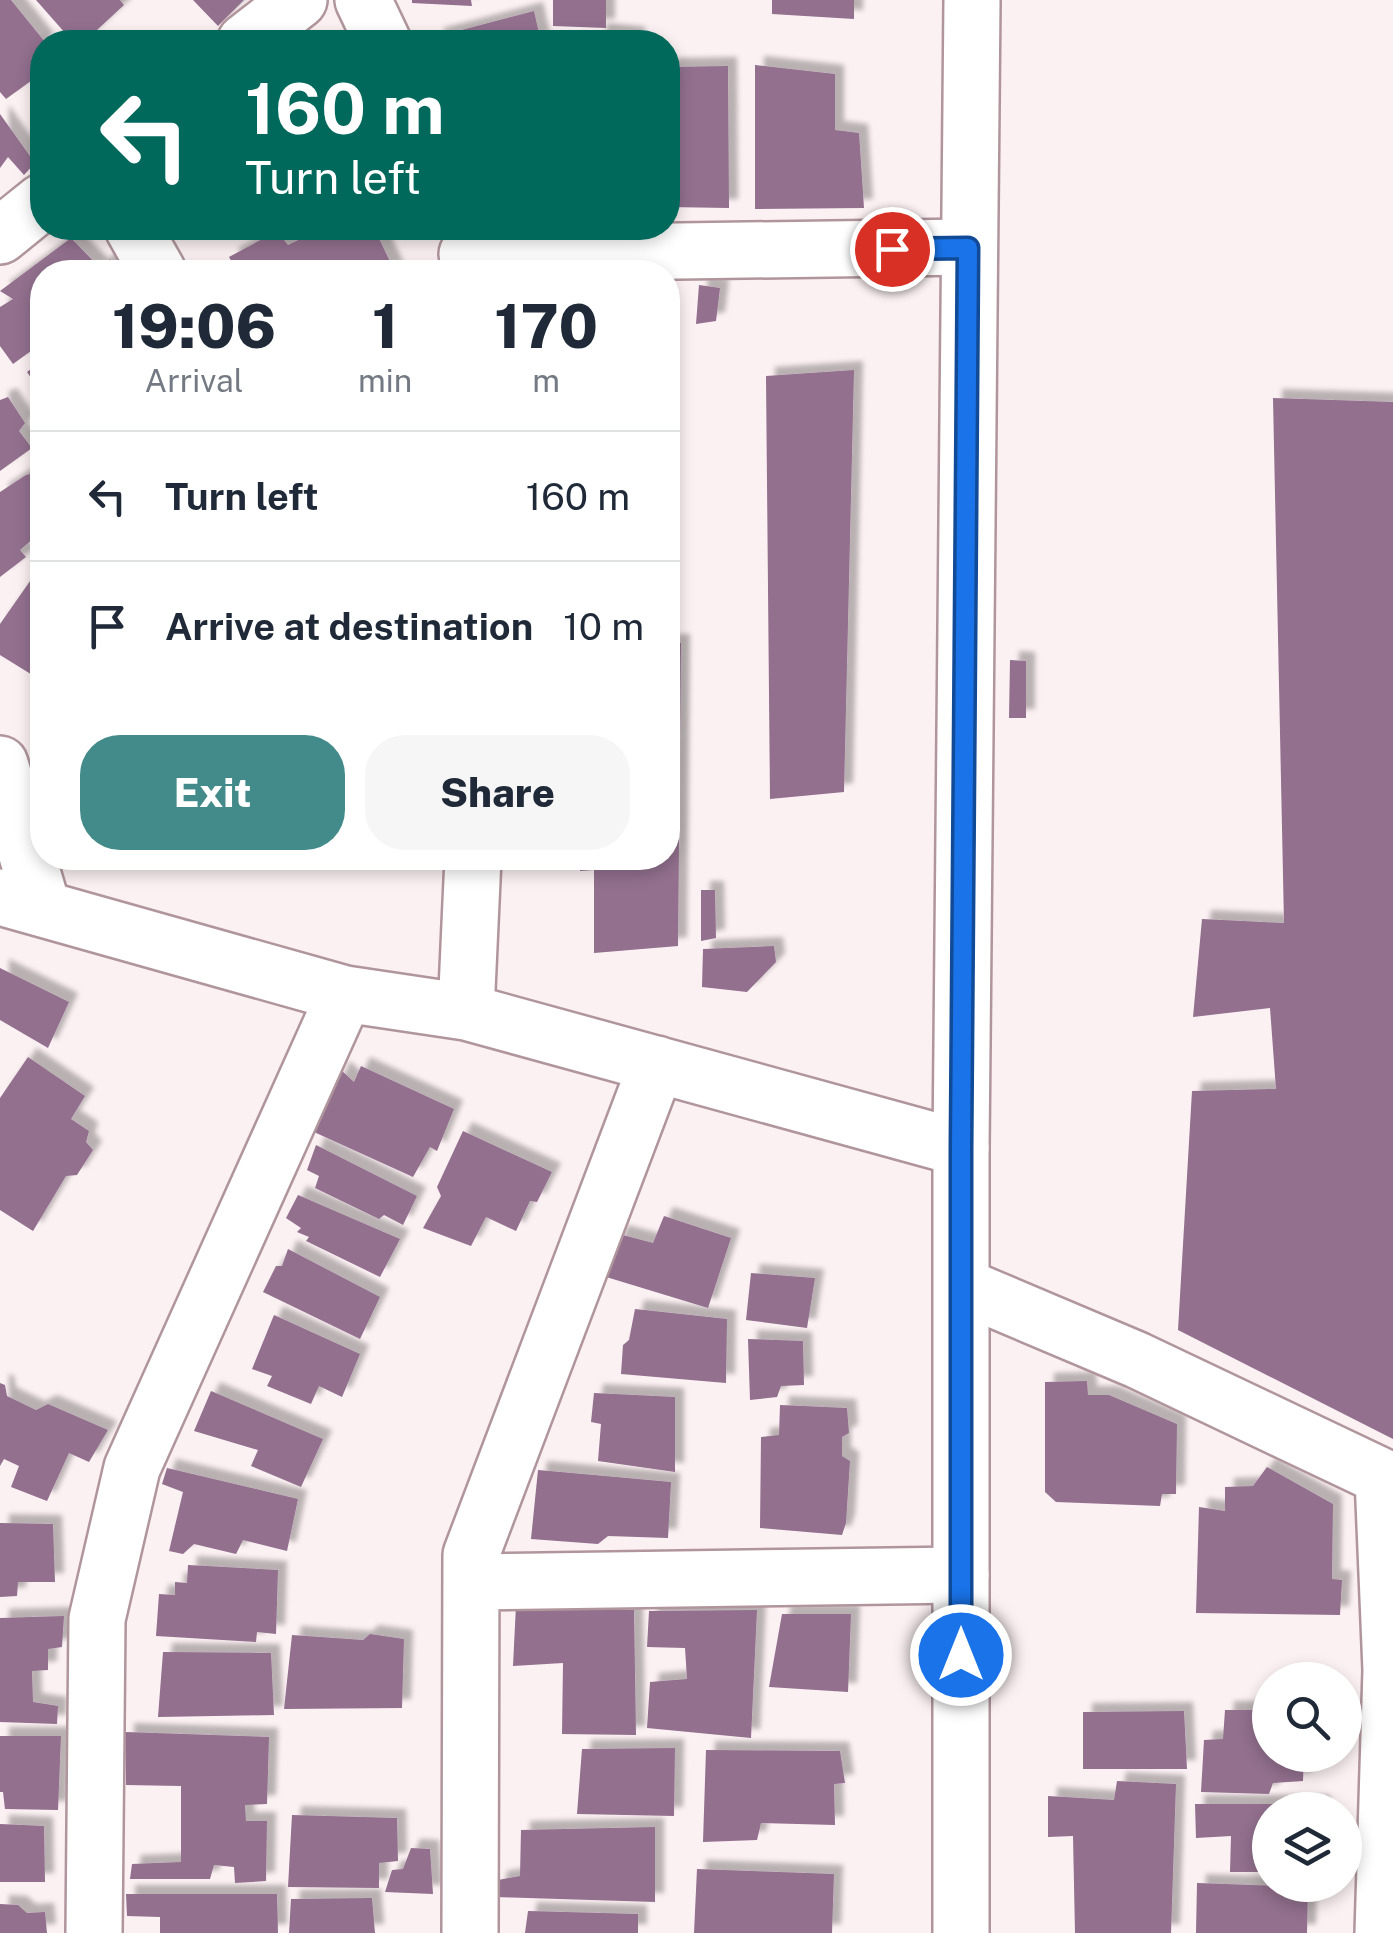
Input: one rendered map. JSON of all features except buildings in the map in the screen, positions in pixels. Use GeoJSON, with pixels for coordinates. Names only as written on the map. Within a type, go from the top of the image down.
{"type":"FeatureCollection","features":[{"type":"Feature","properties":{"kind":"street"},"geometry":{"type":"LineString","coordinates":[[261,30],[300,0]]}},
{"type":"Feature","properties":{"kind":"street"},"geometry":{"type":"LineString","coordinates":[[363,0],[377,30]]}},
{"type":"Feature","properties":{"kind":"street"},"geometry":{"type":"LineString","coordinates":[[962,1933],[961,1148],[972,0]]}},
{"type":"Feature","properties":{"kind":"street"},"geometry":{"type":"LineString","coordinates":[[0,236],[30,212]]}},
{"type":"Feature","properties":{"kind":"street"},"geometry":{"type":"LineString","coordinates":[[464,251],[968,248]]}},
{"type":"Feature","properties":{"kind":"street"},"geometry":{"type":"LineString","coordinates":[[0,764],[22,903],[345,994],[466,1012],[961,1148]]}},
{"type":"Feature","properties":{"kind":"street"},"geometry":{"type":"LineString","coordinates":[[466,1012],[472,870]]}},
{"type":"Feature","properties":{"kind":"street"},"geometry":{"type":"LineString","coordinates":[[94,1933],[97,1619],[132,1468],[345,994]]}},
{"type":"Feature","properties":{"kind":"street"},"geometry":{"type":"LineString","coordinates":[[470,1933],[472,1555],[657,1064]]}},
{"type":"Feature","properties":{"kind":"street"},"geometry":{"type":"LineString","coordinates":[[962,1286],[1137,1360],[1383,1477],[1391,1670],[1383,1933]]}},
{"type":"Feature","properties":{"kind":"street"},"geometry":{"type":"LineString","coordinates":[[472,1582],[961,1575]]}},
{"type":"Feature","properties":{"kind":"route"},"geometry":{"type":"LineString","coordinates":[[892,249],[968,248],[961,1655]]}}]}
